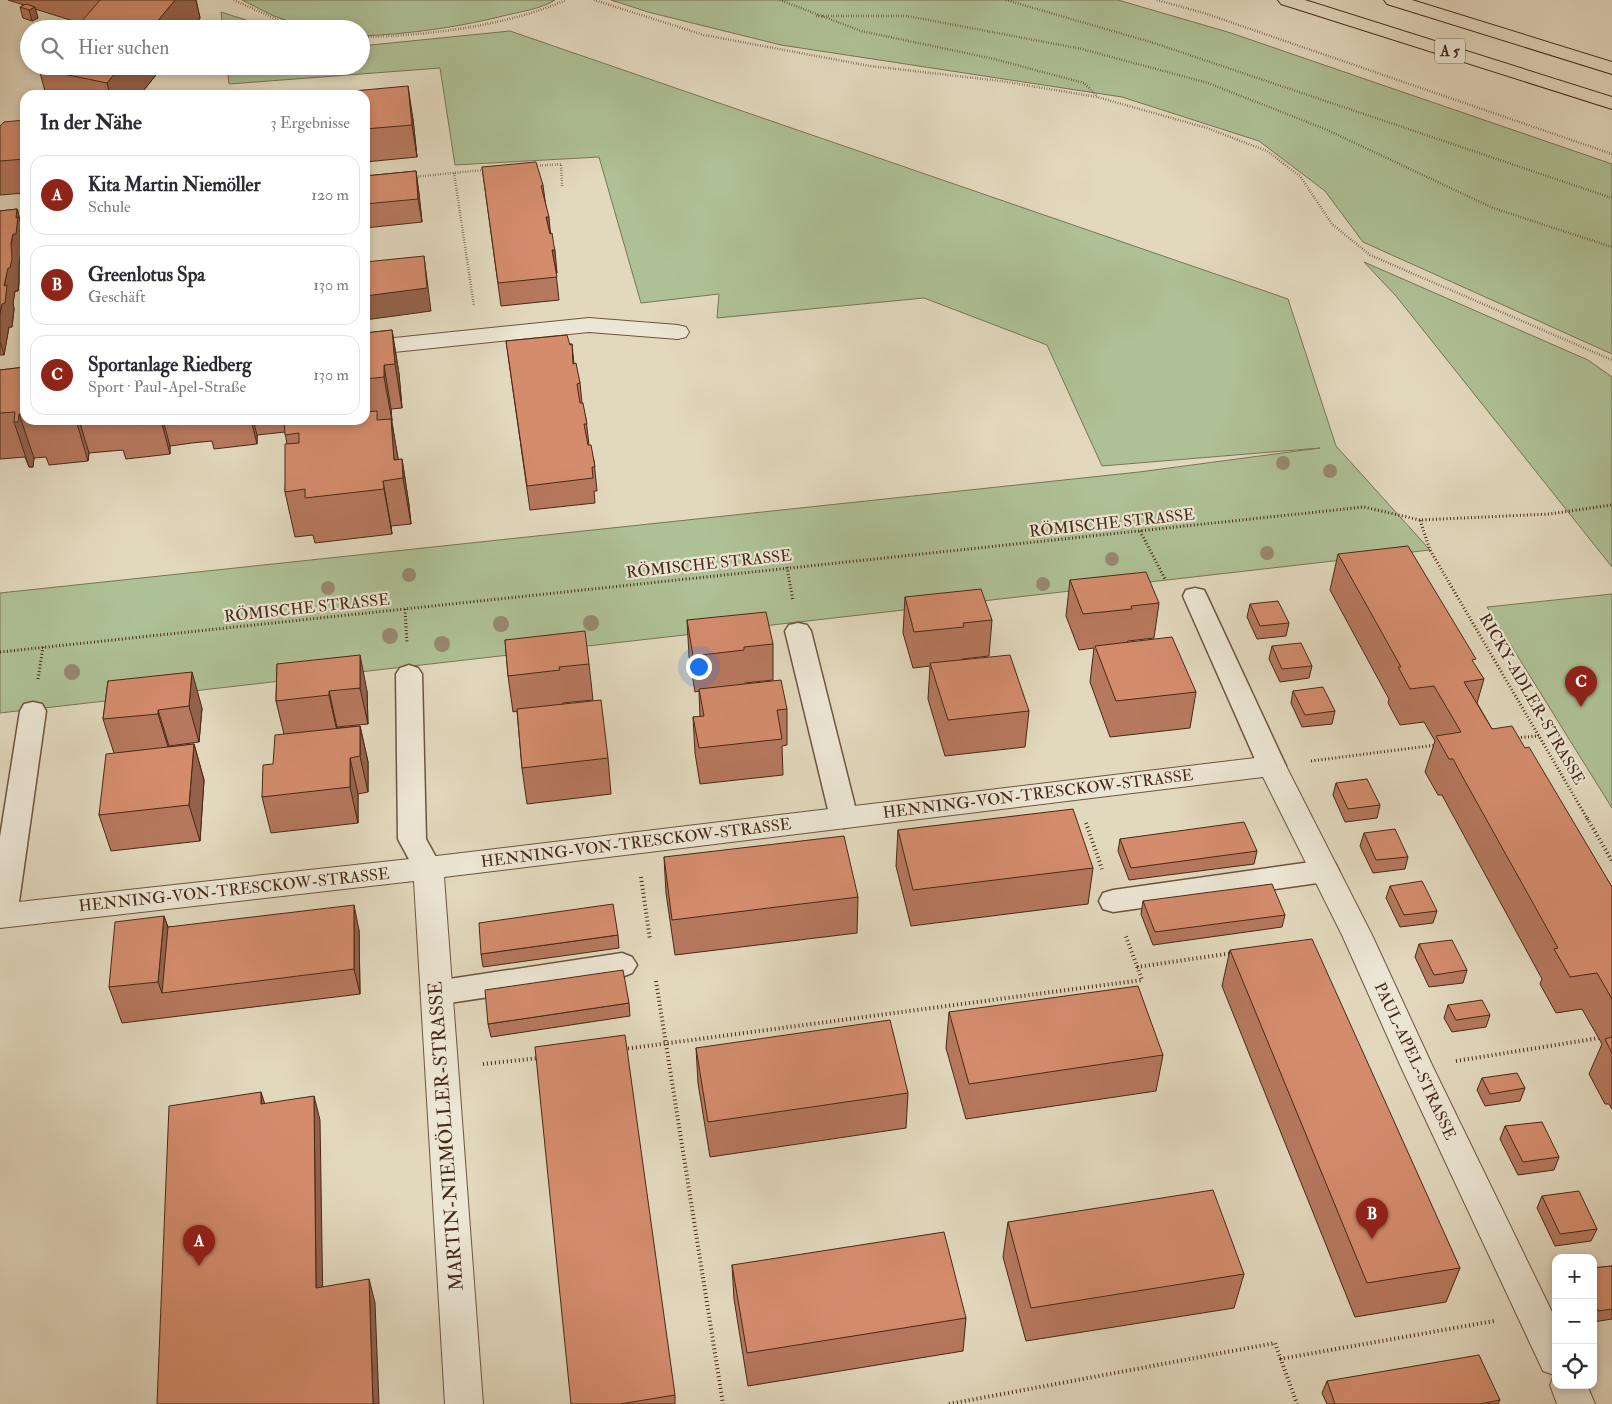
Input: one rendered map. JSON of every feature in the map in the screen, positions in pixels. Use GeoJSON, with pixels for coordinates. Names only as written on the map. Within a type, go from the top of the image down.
{"type":"FeatureCollection","features":[{"type":"Feature","properties":{"kind":"highway","name":"A 5"},"geometry":{"type":"LineString","coordinates":[[1288,0],[1612,104]]}},
{"type":"Feature","properties":{"kind":"highway","name":"A 5"},"geometry":{"type":"LineString","coordinates":[[1393,0],[1612,68]]}},
{"type":"Feature","properties":{"kind":"street"},"geometry":{"type":"LineString","coordinates":[[370,347],[589,325],[678,332]]}},
{"type":"Feature","properties":{"kind":"street","name":"HENNING-VON-TRESCKOW-STRASSE"},"geometry":{"type":"LineString","coordinates":[[1,916],[428,868],[1272,766]]}},
{"type":"Feature","properties":{"kind":"street","name":"PAUL-APEL-STRASSE"},"geometry":{"type":"LineString","coordinates":[[1272,766],[1356,935],[1552,1350]]}},
{"type":"Feature","properties":{"kind":"street","name":"MARTIN-NIEMÖLLER-STRASSE"},"geometry":{"type":"LineString","coordinates":[[428,868],[464,1404]]}},
{"type":"Feature","properties":{"kind":"street"},"geometry":{"type":"LineString","coordinates":[[1570,1389],[1576,1404]]}},
{"type":"Feature","properties":{"kind":"lane"},"geometry":{"type":"LineString","coordinates":[[1195,596],[1272,766]]}},
{"type":"Feature","properties":{"kind":"lane"},"geometry":{"type":"LineString","coordinates":[[798,630],[844,818]]}},
{"type":"Feature","properties":{"kind":"lane"},"geometry":{"type":"LineString","coordinates":[[409,674],[412,839],[428,868]]}},
{"type":"Feature","properties":{"kind":"lane"},"geometry":{"type":"LineString","coordinates":[[1,916],[33,711]]}},
{"type":"Feature","properties":{"kind":"lane"},"geometry":{"type":"LineString","coordinates":[[1113,901],[1325,871]]}},
{"type":"Feature","properties":{"kind":"lane"},"geometry":{"type":"LineString","coordinates":[[436,993],[622,965]]}},
{"type":"Feature","properties":{"kind":"path"},"geometry":{"type":"LineString","coordinates":[[234,0],[276,20]]}},
{"type":"Feature","properties":{"kind":"path"},"geometry":{"type":"LineString","coordinates":[[370,37],[404,36],[479,24],[536,11],[566,0]]}},
{"type":"Feature","properties":{"kind":"path"},"geometry":{"type":"LineString","coordinates":[[594,0],[704,35],[870,66],[1001,80],[1097,96],[1207,128],[1267,152],[1300,176],[1332,224],[1370,255],[1612,360]]}},
{"type":"Feature","properties":{"kind":"path"},"geometry":{"type":"LineString","coordinates":[[780,0],[816,16],[862,31],[994,59],[1084,84],[1097,96]]}},
{"type":"Feature","properties":{"kind":"path"},"geometry":{"type":"LineString","coordinates":[[1006,0],[1154,43],[1612,198]]}},
{"type":"Feature","properties":{"kind":"path"},"geometry":{"type":"LineString","coordinates":[[1158,0],[1204,13],[1612,154]]}},
{"type":"Feature","properties":{"kind":"path"},"geometry":{"type":"LineString","coordinates":[[816,16],[907,16],[1082,49],[1208,83],[1324,129],[1493,208],[1612,247]]}},
{"type":"Feature","properties":{"kind":"path"},"geometry":{"type":"LineString","coordinates":[[532,166],[561,164],[562,186]]}},
{"type":"Feature","properties":{"kind":"path"},"geometry":{"type":"LineString","coordinates":[[404,177],[493,170]]}},
{"type":"Feature","properties":{"kind":"path"},"geometry":{"type":"LineString","coordinates":[[454,173],[479,336]]}},
{"type":"Feature","properties":{"kind":"path"},"geometry":{"type":"LineString","coordinates":[[8,212],[20,211]]}},
{"type":"Feature","properties":{"kind":"path","name":"RÖMISCHE STRASSE"},"geometry":{"type":"LineString","coordinates":[[0,652],[1364,506],[1420,520],[1549,514],[1612,505]]}},
{"type":"Feature","properties":{"kind":"path","name":"RICKY-ADLER-STRASSE"},"geometry":{"type":"LineString","coordinates":[[1420,520],[1430,550],[1612,861]]}},
{"type":"Feature","properties":{"kind":"path"},"geometry":{"type":"LineString","coordinates":[[1140,531],[1172,593],[1195,596]]}},
{"type":"Feature","properties":{"kind":"path"},"geometry":{"type":"LineString","coordinates":[[1512,738],[1538,736]]}},
{"type":"Feature","properties":{"kind":"path"},"geometry":{"type":"LineString","coordinates":[[1272,766],[1437,745]]}},
{"type":"Feature","properties":{"kind":"path"},"geometry":{"type":"LineString","coordinates":[[618,1050],[1142,980],[1074,790]]}},
{"type":"Feature","properties":{"kind":"path"},"geometry":{"type":"LineString","coordinates":[[636,842],[650,944]]}},
{"type":"Feature","properties":{"kind":"path"},"geometry":{"type":"LineString","coordinates":[[1137,967],[1242,952]]}},
{"type":"Feature","properties":{"kind":"path"},"geometry":{"type":"LineString","coordinates":[[654,971],[723,1404]]}},
{"type":"Feature","properties":{"kind":"path"},"geometry":{"type":"LineString","coordinates":[[1417,1067],[1599,1038]]}},
{"type":"Feature","properties":{"kind":"path"},"geometry":{"type":"LineString","coordinates":[[442,1068],[540,1058]]}},
{"type":"Feature","properties":{"kind":"path"},"geometry":{"type":"LineString","coordinates":[[1280,1359],[1535,1313]]}},
{"type":"Feature","properties":{"kind":"path"},"geometry":{"type":"LineString","coordinates":[[949,1404],[1275,1343],[1297,1404]]}},
{"type":"Feature","properties":{"kind":"green space"},"geometry":{"type":"Polygon","coordinates":[[[242,0],[555,0],[544,6],[471,23],[398,34],[370,36],[370,20],[285,20],[242,0]]]}},
{"type":"Feature","properties":{"kind":"green space"},"geometry":{"type":"Polygon","coordinates":[[[611,0],[1118,0],[1231,33],[1612,164],[1612,354],[1363,242],[1325,191],[1259,141],[1122,97],[781,45],[648,12],[611,0]]]}},
{"type":"Feature","properties":{"kind":"green space"},"geometry":{"type":"Polygon","coordinates":[[[221,12],[246,20],[222,20],[221,12]]]}},
{"type":"Feature","properties":{"kind":"green space"},"geometry":{"type":"Polygon","coordinates":[[[510,31],[1288,299],[1336,446],[1430,550],[0,713],[0,593],[1139,472],[1320,448],[1102,466],[1047,345],[924,298],[717,318],[719,294],[641,303],[599,157],[455,165],[440,68],[370,73],[370,45],[510,31]]]}},
{"type":"Feature","properties":{"kind":"green space"},"geometry":{"type":"Polygon","coordinates":[[[228,75],[348,75],[229,84],[228,75]]]}},
{"type":"Feature","properties":{"kind":"green space"},"geometry":{"type":"Polygon","coordinates":[[[1364,262],[1588,360],[1612,377],[1612,567],[1396,296],[1364,262]]]}},
{"type":"Feature","properties":{"kind":"green space"},"geometry":{"type":"Polygon","coordinates":[[[1612,594],[1612,808],[1487,607],[1612,594]]]}},
{"type":"Feature","properties":{"kind":"building"},"geometry":{"type":"Polygon","coordinates":[[[100,0],[175,0],[158,20],[83,20],[100,0]]]}},
{"type":"Feature","properties":{"kind":"building"},"geometry":{"type":"Polygon","coordinates":[[[26,4],[35,7],[29,10],[20,7],[26,4]]]}},
{"type":"Feature","properties":{"kind":"building"},"geometry":{"type":"Polygon","coordinates":[[[68,75],[114,75],[107,83],[68,75]]]}},
{"type":"Feature","properties":{"kind":"building"},"geometry":{"type":"Polygon","coordinates":[[[408,86],[412,125],[370,129],[370,90],[364,90],[408,86]]]}},
{"type":"Feature","properties":{"kind":"building"},"geometry":{"type":"Polygon","coordinates":[[[20,120],[20,159],[0,161],[0,126],[4,122],[20,120]]]}},
{"type":"Feature","properties":{"kind":"building"},"geometry":{"type":"Polygon","coordinates":[[[536,162],[543,185],[541,186],[549,217],[546,217],[550,234],[552,233],[555,250],[552,250],[557,277],[498,283],[482,167],[536,162]]]}},
{"type":"Feature","properties":{"kind":"building"},"geometry":{"type":"Polygon","coordinates":[[[416,171],[418,199],[370,204],[370,176],[416,171]]]}},
{"type":"Feature","properties":{"kind":"building"},"geometry":{"type":"Polygon","coordinates":[[[17,209],[16,234],[13,234],[11,243],[12,259],[4,286],[7,285],[5,303],[2,304],[0,313],[0,211],[17,209]]]}},
{"type":"Feature","properties":{"kind":"building"},"geometry":{"type":"Polygon","coordinates":[[[424,256],[427,288],[370,295],[370,261],[424,256]]]}},
{"type":"Feature","properties":{"kind":"building"},"geometry":{"type":"Polygon","coordinates":[[[392,330],[395,364],[384,365],[384,377],[370,378],[370,332],[392,330]]]}},
{"type":"Feature","properties":{"kind":"building"},"geometry":{"type":"Polygon","coordinates":[[[567,335],[570,345],[572,344],[573,364],[576,363],[580,383],[577,384],[580,403],[583,403],[587,424],[584,424],[588,445],[591,445],[595,467],[592,467],[593,478],[527,486],[506,341],[567,335]]]}},
{"type":"Feature","properties":{"kind":"building"},"geometry":{"type":"Polygon","coordinates":[[[20,368],[20,414],[18,422],[14,422],[15,412],[0,413],[0,370],[20,368]]]}},
{"type":"Feature","properties":{"kind":"building"},"geometry":{"type":"Polygon","coordinates":[[[377,411],[377,420],[391,419],[394,460],[402,459],[403,478],[383,481],[384,489],[305,498],[305,489],[285,492],[285,444],[299,443],[299,433],[285,435],[284,425],[370,425],[370,412],[377,411]]]}},
{"type":"Feature","properties":{"kind":"building"},"geometry":{"type":"Polygon","coordinates":[[[1408,546],[1476,659],[1472,660],[1484,679],[1464,682],[1492,729],[1512,726],[1525,748],[1529,747],[1612,887],[1612,999],[1597,973],[1570,977],[1554,949],[1558,948],[1453,759],[1449,759],[1436,736],[1461,732],[1434,686],[1410,689],[1398,667],[1401,667],[1338,554],[1408,546]]]}},
{"type":"Feature","properties":{"kind":"building"},"geometry":{"type":"Polygon","coordinates":[[[1146,572],[1159,603],[1131,606],[1132,609],[1083,614],[1070,580],[1146,572]]]}},
{"type":"Feature","properties":{"kind":"building"},"geometry":{"type":"Polygon","coordinates":[[[981,589],[992,620],[963,623],[964,627],[914,632],[905,597],[981,589]]]}},
{"type":"Feature","properties":{"kind":"building"},"geometry":{"type":"Polygon","coordinates":[[[1278,601],[1289,623],[1260,626],[1250,604],[1278,601]]]}},
{"type":"Feature","properties":{"kind":"building"},"geometry":{"type":"Polygon","coordinates":[[[766,612],[773,644],[744,647],[744,650],[693,656],[687,620],[766,612]]]}},
{"type":"Feature","properties":{"kind":"building"},"geometry":{"type":"Polygon","coordinates":[[[585,631],[589,664],[559,667],[560,670],[508,676],[505,640],[585,631]]]}},
{"type":"Feature","properties":{"kind":"building"},"geometry":{"type":"Polygon","coordinates":[[[1172,637],[1196,692],[1116,701],[1095,646],[1172,637]]]}},
{"type":"Feature","properties":{"kind":"building"},"geometry":{"type":"Polygon","coordinates":[[[1301,643],[1312,666],[1282,669],[1272,646],[1301,643]]]}},
{"type":"Feature","properties":{"kind":"building"},"geometry":{"type":"Polygon","coordinates":[[[360,655],[360,688],[329,691],[329,695],[276,701],[277,664],[360,655]]]}},
{"type":"Feature","properties":{"kind":"building"},"geometry":{"type":"Polygon","coordinates":[[[1010,655],[1029,711],[948,720],[930,663],[1010,655]]]}},
{"type":"Feature","properties":{"kind":"building"},"geometry":{"type":"Polygon","coordinates":[[[192,672],[189,706],[158,710],[158,714],[103,719],[108,681],[192,672]]]}},
{"type":"Feature","properties":{"kind":"building"},"geometry":{"type":"Polygon","coordinates":[[[781,680],[787,709],[777,710],[782,739],[699,748],[693,717],[704,716],[699,689],[781,680]]]}},
{"type":"Feature","properties":{"kind":"building"},"geometry":{"type":"Polygon","coordinates":[[[1323,687],[1335,711],[1305,715],[1293,691],[1323,687]]]}},
{"type":"Feature","properties":{"kind":"building"},"geometry":{"type":"Polygon","coordinates":[[[601,700],[608,758],[522,768],[517,709],[601,700]]]}},
{"type":"Feature","properties":{"kind":"building"},"geometry":{"type":"Polygon","coordinates":[[[360,726],[360,756],[350,758],[350,787],[262,797],[263,765],[273,764],[275,735],[360,726]]]}},
{"type":"Feature","properties":{"kind":"building"},"geometry":{"type":"Polygon","coordinates":[[[194,744],[189,805],[99,815],[106,754],[194,744]]]}},
{"type":"Feature","properties":{"kind":"building"},"geometry":{"type":"Polygon","coordinates":[[[1367,779],[1380,805],[1348,809],[1336,783],[1367,779]]]}},
{"type":"Feature","properties":{"kind":"building"},"geometry":{"type":"Polygon","coordinates":[[[1073,809],[1093,868],[913,890],[898,830],[1073,809]]]}},
{"type":"Feature","properties":{"kind":"building"},"geometry":{"type":"Polygon","coordinates":[[[1244,822],[1257,851],[1131,868],[1120,839],[1244,822]]]}},
{"type":"Feature","properties":{"kind":"building"},"geometry":{"type":"Polygon","coordinates":[[[1395,829],[1408,857],[1376,860],[1364,833],[1395,829]]]}},
{"type":"Feature","properties":{"kind":"building"},"geometry":{"type":"Polygon","coordinates":[[[844,836],[858,897],[672,920],[664,857],[844,836]]]}},
{"type":"Feature","properties":{"kind":"building"},"geometry":{"type":"Polygon","coordinates":[[[1422,881],[1437,911],[1404,915],[1390,886],[1422,881]]]}},
{"type":"Feature","properties":{"kind":"building"},"geometry":{"type":"Polygon","coordinates":[[[1272,884],[1285,915],[1155,932],[1143,901],[1272,884]]]}},
{"type":"Feature","properties":{"kind":"building"},"geometry":{"type":"Polygon","coordinates":[[[613,904],[618,935],[481,954],[479,923],[613,904]]]}},
{"type":"Feature","properties":{"kind":"building"},"geometry":{"type":"Polygon","coordinates":[[[354,905],[354,969],[162,993],[168,927],[354,905]]]}},
{"type":"Feature","properties":{"kind":"building"},"geometry":{"type":"Polygon","coordinates":[[[164,916],[158,982],[109,987],[115,922],[164,916]]]}},
{"type":"Feature","properties":{"kind":"building"},"geometry":{"type":"Polygon","coordinates":[[[1312,939],[1460,1268],[1367,1283],[1230,950],[1312,939]]]}},
{"type":"Feature","properties":{"kind":"building"},"geometry":{"type":"Polygon","coordinates":[[[1452,940],[1467,970],[1434,975],[1419,944],[1452,940]]]}},
{"type":"Feature","properties":{"kind":"building"},"geometry":{"type":"Polygon","coordinates":[[[623,970],[629,1003],[488,1024],[485,990],[623,970]]]}},
{"type":"Feature","properties":{"kind":"building"},"geometry":{"type":"Polygon","coordinates":[[[1138,986],[1163,1055],[969,1084],[949,1012],[1138,986]]]}},
{"type":"Feature","properties":{"kind":"building"},"geometry":{"type":"Polygon","coordinates":[[[1482,1000],[1490,1015],[1456,1020],[1448,1005],[1482,1000]]]}},
{"type":"Feature","properties":{"kind":"building"},"geometry":{"type":"Polygon","coordinates":[[[890,1020],[908,1093],[708,1122],[696,1048],[890,1020]]]}},
{"type":"Feature","properties":{"kind":"building"},"geometry":{"type":"Polygon","coordinates":[[[625,1035],[675,1395],[620,1404],[571,1404],[535,1047],[625,1035]]]}},
{"type":"Feature","properties":{"kind":"building"},"geometry":{"type":"Polygon","coordinates":[[[1612,1037],[1612,1053],[1605,1039],[1612,1037]]]}},
{"type":"Feature","properties":{"kind":"building"},"geometry":{"type":"Polygon","coordinates":[[[1517,1073],[1525,1088],[1490,1094],[1482,1078],[1517,1073]]]}},
{"type":"Feature","properties":{"kind":"building"},"geometry":{"type":"Polygon","coordinates":[[[261,1092],[261,1104],[314,1096],[316,1288],[369,1279],[373,1404],[157,1404],[169,1106],[261,1092]]]}},
{"type":"Feature","properties":{"kind":"building"},"geometry":{"type":"Polygon","coordinates":[[[1542,1122],[1559,1157],[1523,1162],[1505,1126],[1542,1122]]]}},
{"type":"Feature","properties":{"kind":"building"},"geometry":{"type":"Polygon","coordinates":[[[1213,1190],[1244,1274],[1031,1308],[1008,1222],[1213,1190]]]}},
{"type":"Feature","properties":{"kind":"building"},"geometry":{"type":"Polygon","coordinates":[[[1579,1191],[1597,1229],[1560,1234],[1542,1196],[1579,1191]]]}},
{"type":"Feature","properties":{"kind":"building"},"geometry":{"type":"Polygon","coordinates":[[[944,1232],[966,1318],[747,1353],[732,1265],[944,1232]]]}},
{"type":"Feature","properties":{"kind":"building"},"geometry":{"type":"Polygon","coordinates":[[[1612,1266],[1612,1309],[1598,1311],[1597,1309],[1597,1268],[1612,1266]]]}},
{"type":"Feature","properties":{"kind":"building"},"geometry":{"type":"Polygon","coordinates":[[[1479,1355],[1500,1400],[1480,1404],[1335,1404],[1327,1381],[1479,1355]]]}},
{"type":"Feature","properties":{"kind":"place","name":"Sportanlage Riedberg"},"geometry":{"type":"Point","coordinates":[1581,707]}},
{"type":"Feature","properties":{"kind":"place","name":"Greenlotus Spa"},"geometry":{"type":"Point","coordinates":[1372,1239]}},
{"type":"Feature","properties":{"kind":"place","name":"Kita Martin Niemöller"},"geometry":{"type":"Point","coordinates":[199,1266]}}]}
